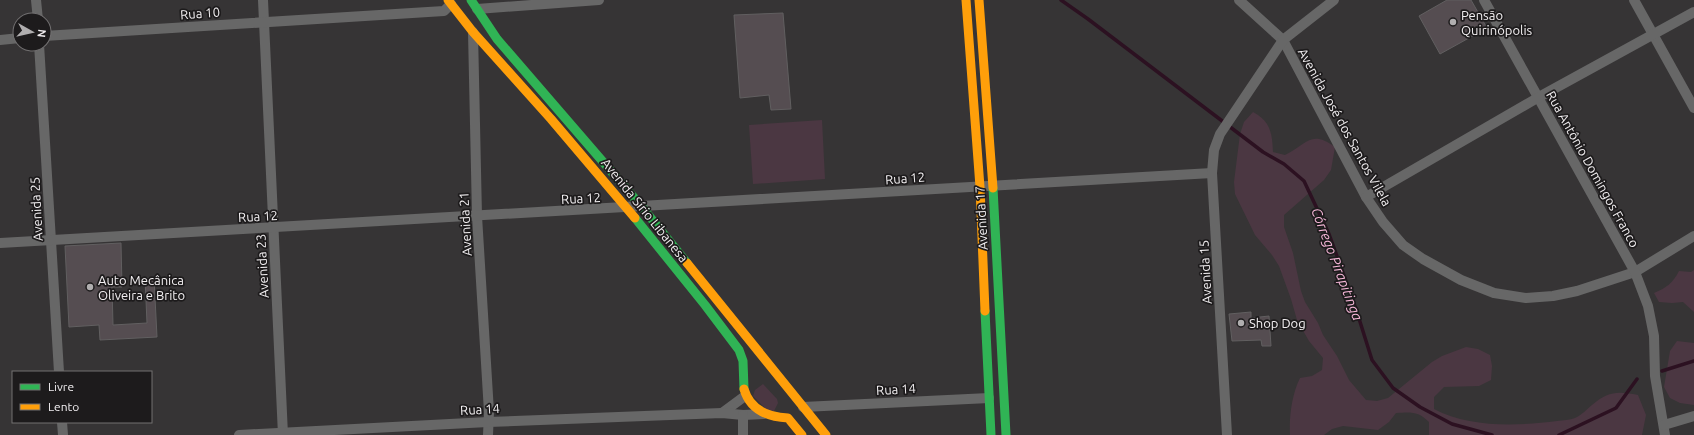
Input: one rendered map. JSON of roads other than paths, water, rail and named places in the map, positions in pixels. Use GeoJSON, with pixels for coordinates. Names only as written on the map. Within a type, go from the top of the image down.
{"type":"FeatureCollection","features":[{"type":"Feature","properties":{"kind":"street"},"geometry":{"type":"LineString","coordinates":[[36,0],[37,12]]}},
{"type":"Feature","properties":{"kind":"street","name":"Avenida 23"},"geometry":{"type":"LineString","coordinates":[[262,0],[283,434]]}},
{"type":"Feature","properties":{"kind":"street","name":"Avenida Sírio Libanesa"},"geometry":{"type":"LineString","coordinates":[[470,0],[478,9],[497,39],[642,207],[826,435]]}},
{"type":"Feature","properties":{"kind":"street"},"geometry":{"type":"LineString","coordinates":[[478,9],[599,0]]}},
{"type":"Feature","properties":{"kind":"street","name":"Avenida 17"},"geometry":{"type":"LineString","coordinates":[[966,0],[980,187],[991,435]]}},
{"type":"Feature","properties":{"kind":"street","name":"Avenida 17"},"geometry":{"type":"LineString","coordinates":[[979,0],[993,186],[1006,435]]}},
{"type":"Feature","properties":{"kind":"street","name":"Avenida José dos Santos Vilela"},"geometry":{"type":"LineString","coordinates":[[1239,0],[1283,40],[1366,197],[1383,222],[1403,245],[1423,259],[1461,280],[1494,293],[1526,298],[1552,296],[1577,291],[1635,272],[1694,236]]}},
{"type":"Feature","properties":{"kind":"street","name":"Avenida 15"},"geometry":{"type":"LineString","coordinates":[[1227,435],[1212,173],[1214,150],[1220,134],[1283,40],[1333,0]]}},
{"type":"Feature","properties":{"kind":"street","name":"Rua Antônio Domingos Franco"},"geometry":{"type":"LineString","coordinates":[[1484,0],[1635,272],[1648,306],[1654,336],[1655,376],[1665,430]]}},
{"type":"Feature","properties":{"kind":"street"},"geometry":{"type":"LineString","coordinates":[[1634,0],[1694,108]]}},
{"type":"Feature","properties":{"kind":"street","name":"Rua 10"},"geometry":{"type":"LineString","coordinates":[[52,35],[444,11],[450,1]]}},
{"type":"Feature","properties":{"kind":"street","name":"Avenida Sírio Libanesa"},"geometry":{"type":"LineString","coordinates":[[450,1],[473,32],[488,46],[628,208],[737,346],[743,360],[743,388],[745,396]]}},
{"type":"Feature","properties":{"kind":"street"},"geometry":{"type":"LineString","coordinates":[[1366,197],[1538,97],[1653,36],[1694,12]]}},
{"type":"Feature","properties":{"kind":"street"},"geometry":{"type":"LineString","coordinates":[[473,32],[476,33],[483,31],[487,26],[487,22]]}},
{"type":"Feature","properties":{"kind":"street","name":"Avenida 21"},"geometry":{"type":"LineString","coordinates":[[473,32],[477,216],[488,405],[488,435]]}},
{"type":"Feature","properties":{"kind":"street"},"geometry":{"type":"LineString","coordinates":[[0,40],[12,39]]}},
{"type":"Feature","properties":{"kind":"street","name":"Avenida 25"},"geometry":{"type":"LineString","coordinates":[[39,52],[59,371]]}},
{"type":"Feature","properties":{"kind":"street","name":"Rua 12"},"geometry":{"type":"LineString","coordinates":[[0,243],[628,208],[1212,173]]}},
{"type":"Feature","properties":{"kind":"street"},"geometry":{"type":"LineString","coordinates":[[744,373],[748,366],[755,362],[768,364]]}},
{"type":"Feature","properties":{"kind":"street"},"geometry":{"type":"LineString","coordinates":[[722,413],[745,396],[764,414],[777,418],[795,418],[800,415],[803,407]]}},
{"type":"Feature","properties":{"kind":"street","name":"Rua 14"},"geometry":{"type":"LineString","coordinates":[[803,407],[989,398]]}},
{"type":"Feature","properties":{"kind":"street","name":"Rua 14"},"geometry":{"type":"LineString","coordinates":[[239,435],[283,434],[488,422],[722,413],[743,415],[764,414]]}},
{"type":"Feature","properties":{"kind":"street"},"geometry":{"type":"LineString","coordinates":[[743,415],[743,435]]}},
{"type":"Feature","properties":{"kind":"street"},"geometry":{"type":"LineString","coordinates":[[1665,430],[1694,416]]}},
{"type":"Feature","properties":{"kind":"street"},"geometry":{"type":"LineString","coordinates":[[788,418],[802,435]]}},
{"type":"Feature","properties":{"kind":"street"},"geometry":{"type":"LineString","coordinates":[[62,423],[63,435]]}},
{"type":"Feature","properties":{"kind":"waterway","name":"Córrego Pirapitinga"},"geometry":{"type":"LineString","coordinates":[[1061,0],[1263,152],[1284,164],[1304,181],[1329,234],[1356,309],[1372,360],[1393,388],[1420,407],[1452,424],[1492,435]]}},
{"type":"Feature","properties":{"kind":"waterway","name":"Córrego Pirapitinga"},"geometry":{"type":"LineString","coordinates":[[1662,371],[1694,361]]}},
{"type":"Feature","properties":{"kind":"waterway","name":"Córrego Pirapitinga"},"geometry":{"type":"LineString","coordinates":[[1559,435],[1616,408],[1637,379]]}},
{"type":"Feature","properties":{"kind":"place","name":"Pensão Quirinópolis"},"geometry":{"type":"Point","coordinates":[1453,22]}},
{"type":"Feature","properties":{"kind":"place","name":"Auto Mecânica Oliveira e Brito"},"geometry":{"type":"Point","coordinates":[90,287]}},
{"type":"Feature","properties":{"kind":"place","name":"Shop Dog"},"geometry":{"type":"Point","coordinates":[1241,323]}}]}
